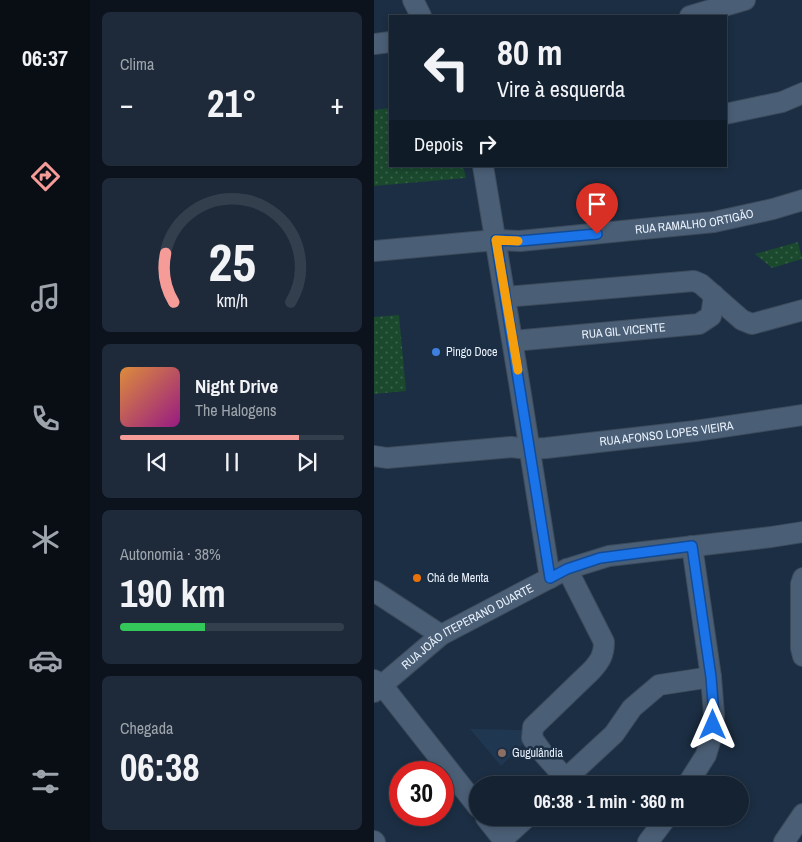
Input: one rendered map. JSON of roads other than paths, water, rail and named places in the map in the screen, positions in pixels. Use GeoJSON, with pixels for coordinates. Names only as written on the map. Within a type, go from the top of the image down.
{"type":"FeatureCollection","features":[{"type":"Feature","properties":{"kind":"street"},"geometry":{"type":"LineString","coordinates":[[413,0],[420,15]]}},
{"type":"Feature","properties":{"kind":"street"},"geometry":{"type":"LineString","coordinates":[[693,15],[745,0]]}},
{"type":"Feature","properties":{"kind":"street"},"geometry":{"type":"LineString","coordinates":[[374,44],[389,42]]}},
{"type":"Feature","properties":{"kind":"street"},"geometry":{"type":"LineString","coordinates":[[727,114],[782,102],[802,93]]}},
{"type":"Feature","properties":{"kind":"street"},"geometry":{"type":"LineString","coordinates":[[483,167],[513,341],[529,449],[558,573],[604,642],[601,660],[533,727],[532,738],[559,776]]}},
{"type":"Feature","properties":{"kind":"street","name":"RUA RAMALHO ORTIGÃO"},"geometry":{"type":"LineString","coordinates":[[374,251],[496,240],[520,241],[695,225],[733,218],[802,200]]}},
{"type":"Feature","properties":{"kind":"street"},"geometry":{"type":"LineString","coordinates":[[505,297],[687,281],[702,284],[742,320],[752,324],[802,310]]}},
{"type":"Feature","properties":{"kind":"street","name":"RUA GIL VICENTE"},"geometry":{"type":"LineString","coordinates":[[513,341],[699,324],[711,316],[714,294]]}},
{"type":"Feature","properties":{"kind":"street","name":"RUA AFONSO LOPES VIEIRA"},"geometry":{"type":"LineString","coordinates":[[374,456],[387,458],[511,447],[529,449],[695,431],[802,415]]}},
{"type":"Feature","properties":{"kind":"street","name":"RUA JOÃO ITEPERANO DUARTE"},"geometry":{"type":"LineString","coordinates":[[377,686],[441,635],[558,573],[600,558],[802,532]]}},
{"type":"Feature","properties":{"kind":"street"},"geometry":{"type":"LineString","coordinates":[[692,546],[711,677],[714,715],[712,735],[706,755],[693,776]]}},
{"type":"Feature","properties":{"kind":"street"},"geometry":{"type":"LineString","coordinates":[[802,578],[800,584],[800,648],[802,656]]}},
{"type":"Feature","properties":{"kind":"street"},"geometry":{"type":"LineString","coordinates":[[374,591],[441,635]]}},
{"type":"Feature","properties":{"kind":"street"},"geometry":{"type":"LineString","coordinates":[[569,776],[614,734],[632,708],[659,685],[711,677]]}},
{"type":"Feature","properties":{"kind":"street"},"geometry":{"type":"LineString","coordinates":[[377,686],[469,796]]}},
{"type":"Feature","properties":{"kind":"street"},"geometry":{"type":"LineString","coordinates":[[784,842],[802,814]]}},
{"type":"Feature","properties":{"kind":"street"},"geometry":{"type":"LineString","coordinates":[[492,826],[504,841],[518,826]]}},
{"type":"Feature","properties":{"kind":"street"},"geometry":{"type":"LineString","coordinates":[[648,842],[660,826]]}},
{"type":"Feature","properties":{"kind":"place","name":"Pingo Doce"},"geometry":{"type":"Point","coordinates":[436,352]}},
{"type":"Feature","properties":{"kind":"place","name":"Chá de Menta"},"geometry":{"type":"Point","coordinates":[417,578]}},
{"type":"Feature","properties":{"kind":"place","name":"Gugulândia"},"geometry":{"type":"Point","coordinates":[502,753]}}]}
